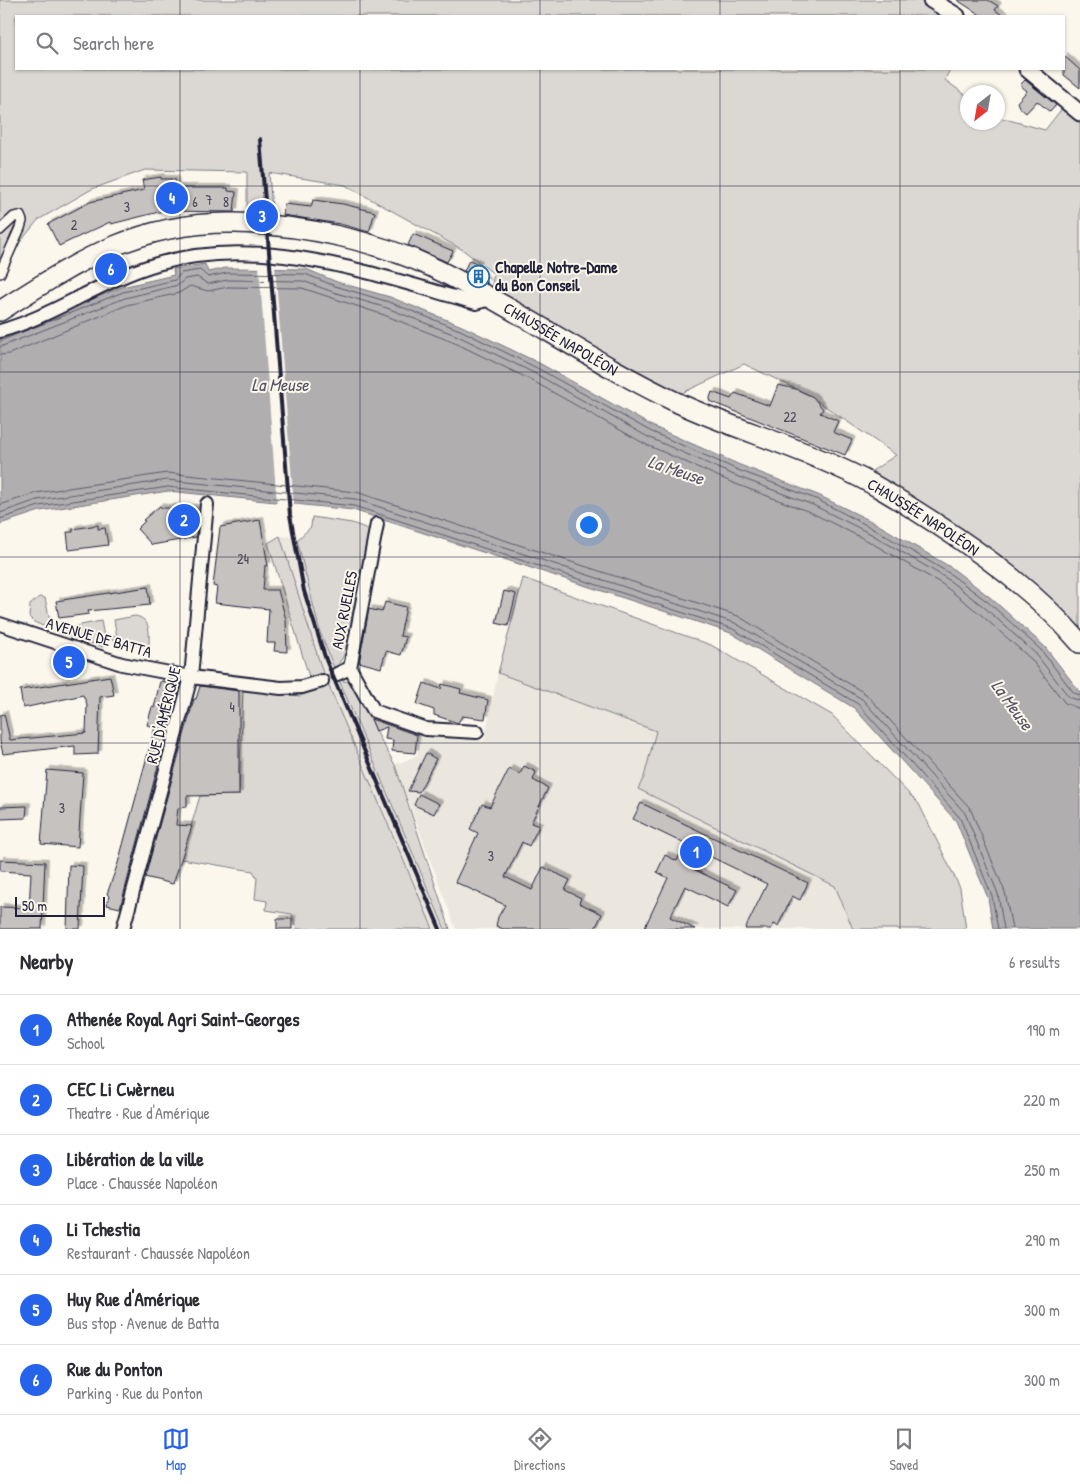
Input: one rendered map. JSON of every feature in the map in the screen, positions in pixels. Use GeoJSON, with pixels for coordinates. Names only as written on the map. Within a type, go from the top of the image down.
{"type":"FeatureCollection","features":[{"type":"Feature","properties":{"kind":"main road","name":"CHAUSSÉE NAPOLÉON"},"geometry":{"type":"LineString","coordinates":[[0,311],[89,256],[153,231],[201,224],[235,223],[273,226],[336,235],[386,250],[436,270],[676,402],[840,468],[894,496],[1014,578],[1065,625],[1080,643]]}},
{"type":"Feature","properties":{"kind":"street"},"geometry":{"type":"LineString","coordinates":[[932,0],[955,15]]}},
{"type":"Feature","properties":{"kind":"street"},"geometry":{"type":"LineString","coordinates":[[1029,70],[1080,113]]}},
{"type":"Feature","properties":{"kind":"street"},"geometry":{"type":"LineString","coordinates":[[0,230],[14,217],[20,216],[20,228],[0,273]]}},
{"type":"Feature","properties":{"kind":"street"},"geometry":{"type":"LineString","coordinates":[[0,331],[155,264],[205,254],[252,253],[304,260],[351,269],[476,304],[490,300]]}},
{"type":"Feature","properties":{"kind":"street","name":"RUE D'AMÉRIQUE"},"geometry":{"type":"LineString","coordinates":[[123,929],[191,678],[207,504]]}},
{"type":"Feature","properties":{"kind":"street","name":"AUX RUELLES"},"geometry":{"type":"LineString","coordinates":[[377,524],[350,668],[374,711],[426,728],[477,732]]}},
{"type":"Feature","properties":{"kind":"street","name":"AVENUE DE BATTA"},"geometry":{"type":"LineString","coordinates":[[0,624],[122,664],[191,678],[281,688],[302,687],[322,681]]}},
{"type":"Feature","properties":{"kind":"street"},"geometry":{"type":"LineString","coordinates":[[337,674],[350,668]]}},
{"type":"Feature","properties":{"kind":"shaded area"},"geometry":{"type":"Polygon","coordinates":[[[0,0],[931,0],[955,15],[15,15],[15,70],[950,70],[945,80],[960,91],[960,130],[1005,130],[1005,119],[1045,130],[1067,102],[1080,113],[1080,632],[1024,578],[955,525],[872,471],[896,455],[807,394],[744,364],[678,395],[490,293],[494,274],[463,250],[345,185],[269,173],[273,223],[247,214],[247,172],[145,170],[92,189],[38,220],[0,267],[0,0]]]}},
{"type":"Feature","properties":{"kind":"shaded area"},"geometry":{"type":"Polygon","coordinates":[[[312,517],[352,523],[368,529],[371,536],[347,650],[335,670],[320,632],[297,540],[311,527],[312,517]]]}},
{"type":"Feature","properties":{"kind":"shaded area"},"geometry":{"type":"Polygon","coordinates":[[[280,536],[296,537],[320,632],[445,929],[433,929],[322,670],[280,536]]]}},
{"type":"Feature","properties":{"kind":"shaded area"},"geometry":{"type":"Polygon","coordinates":[[[280,536],[322,670],[433,929],[296,929],[292,914],[266,910],[267,901],[255,899],[257,878],[253,871],[181,859],[200,796],[239,795],[243,690],[300,696],[324,686],[310,680],[268,543],[280,536]]]}},
{"type":"Feature","properties":{"kind":"shaded area"},"geometry":{"type":"Polygon","coordinates":[[[523,578],[711,645],[832,715],[919,804],[960,888],[966,929],[853,929],[835,886],[638,789],[644,777],[656,731],[498,673],[523,578]]]}},
{"type":"Feature","properties":{"kind":"shaded area"},"geometry":{"type":"Polygon","coordinates":[[[39,597],[45,598],[50,621],[43,626],[34,622],[29,617],[30,605],[39,597]]]}},
{"type":"Feature","properties":{"kind":"shaded area"},"geometry":{"type":"Polygon","coordinates":[[[135,616],[144,620],[147,624],[149,648],[107,638],[106,635],[117,637],[114,620],[135,616]]]}},
{"type":"Feature","properties":{"kind":"shaded area"},"geometry":{"type":"Polygon","coordinates":[[[101,621],[105,642],[103,647],[59,633],[81,625],[101,621]]]}},
{"type":"Feature","properties":{"kind":"shaded area"},"geometry":{"type":"Polygon","coordinates":[[[498,673],[656,731],[639,789],[835,886],[853,929],[456,929],[395,765],[418,755],[419,733],[484,741],[498,673]]]}},
{"type":"Feature","properties":{"kind":"shaded area"},"geometry":{"type":"Polygon","coordinates":[[[339,680],[355,683],[376,731],[395,765],[450,929],[445,929],[339,680]]]}},
{"type":"Feature","properties":{"kind":"water","name":"La Meuse"},"geometry":{"type":"Polygon","coordinates":[[[205,264],[208,272],[226,268],[306,269],[337,282],[390,297],[462,326],[539,363],[652,426],[740,465],[818,495],[877,524],[952,568],[991,598],[1045,647],[1080,692],[1080,929],[993,929],[988,898],[956,821],[854,708],[731,633],[353,510],[168,491],[40,511],[0,524],[0,337],[122,287],[174,275],[173,269],[205,264]]]}},
{"type":"Feature","properties":{"kind":"pier"},"geometry":{"type":"Polygon","coordinates":[[[259,266],[275,266],[294,507],[277,505],[259,266]]]}},
{"type":"Feature","properties":{"kind":"building"},"geometry":{"type":"Polygon","coordinates":[[[957,0],[988,0],[998,6],[995,10],[1002,15],[980,15],[957,0]]]}},
{"type":"Feature","properties":{"kind":"building"},"geometry":{"type":"Polygon","coordinates":[[[1065,57],[1080,70],[1080,88],[1064,75],[1065,57]]]}},
{"type":"Feature","properties":{"kind":"building"},"geometry":{"type":"Polygon","coordinates":[[[1025,80],[1056,105],[1050,112],[1037,101],[1026,113],[1019,107],[1017,102],[1027,91],[1020,85],[1025,80]]]}},
{"type":"Feature","properties":{"kind":"building"},"geometry":{"type":"Polygon","coordinates":[[[161,177],[161,179],[175,179],[176,188],[228,188],[228,191],[236,192],[234,212],[163,211],[111,224],[110,222],[59,246],[48,224],[90,202],[144,190],[142,180],[161,177]]]}},
{"type":"Feature","properties":{"kind":"building"},"geometry":{"type":"Polygon","coordinates":[[[313,200],[343,204],[375,212],[369,232],[340,224],[283,215],[284,204],[311,207],[313,200]]]}},
{"type":"Feature","properties":{"kind":"building"},"geometry":{"type":"Polygon","coordinates":[[[413,234],[453,251],[447,262],[408,245],[413,234]]]}},
{"type":"Feature","properties":{"kind":"building"},"geometry":{"type":"Polygon","coordinates":[[[469,260],[479,264],[477,268],[488,284],[464,271],[469,260]]]}},
{"type":"Feature","properties":{"kind":"building"},"geometry":{"type":"Polygon","coordinates":[[[778,385],[796,389],[813,397],[823,409],[820,413],[838,421],[833,432],[852,440],[845,455],[709,401],[712,392],[731,399],[735,393],[770,406],[778,385]]]}},
{"type":"Feature","properties":{"kind":"building"},"geometry":{"type":"Polygon","coordinates":[[[160,506],[162,508],[197,508],[196,537],[152,545],[137,529],[145,521],[143,520],[160,506]]]}},
{"type":"Feature","properties":{"kind":"building"},"geometry":{"type":"Polygon","coordinates":[[[260,520],[268,566],[265,565],[263,590],[278,590],[286,620],[287,652],[274,651],[275,643],[267,643],[269,609],[215,603],[217,587],[213,586],[220,527],[260,520]]]}},
{"type":"Feature","properties":{"kind":"building"},"geometry":{"type":"Polygon","coordinates":[[[98,525],[98,529],[105,528],[108,545],[69,550],[67,532],[73,532],[73,529],[98,525]]]}},
{"type":"Feature","properties":{"kind":"building"},"geometry":{"type":"Polygon","coordinates":[[[148,587],[150,605],[88,611],[89,614],[59,618],[56,601],[148,587]]]}},
{"type":"Feature","properties":{"kind":"building"},"geometry":{"type":"Polygon","coordinates":[[[504,591],[516,594],[508,626],[496,623],[504,591]]]}},
{"type":"Feature","properties":{"kind":"building"},"geometry":{"type":"Polygon","coordinates":[[[385,602],[406,607],[400,636],[406,637],[401,655],[386,651],[381,668],[359,662],[369,609],[382,612],[385,602]]]}},
{"type":"Feature","properties":{"kind":"building"},"geometry":{"type":"Polygon","coordinates":[[[110,676],[114,695],[100,697],[98,754],[75,755],[75,746],[3,754],[0,741],[0,715],[4,714],[10,740],[86,733],[87,704],[83,695],[23,708],[20,690],[110,676]]]}},
{"type":"Feature","properties":{"kind":"building"},"geometry":{"type":"Polygon","coordinates":[[[160,681],[180,684],[120,908],[107,905],[109,896],[107,894],[118,863],[155,727],[147,725],[152,707],[154,708],[160,681]]]}},
{"type":"Feature","properties":{"kind":"building"},"geometry":{"type":"Polygon","coordinates":[[[424,683],[441,689],[442,684],[461,689],[460,693],[488,700],[485,719],[462,716],[458,723],[434,715],[434,710],[417,704],[424,683]]]}},
{"type":"Feature","properties":{"kind":"building"},"geometry":{"type":"Polygon","coordinates":[[[200,686],[239,691],[239,795],[187,796],[187,807],[178,808],[176,825],[192,826],[173,884],[145,877],[194,699],[196,699],[200,686]]]}},
{"type":"Feature","properties":{"kind":"building"},"geometry":{"type":"Polygon","coordinates":[[[371,719],[417,735],[415,753],[392,751],[393,740],[385,739],[387,727],[376,731],[371,719]]]}},
{"type":"Feature","properties":{"kind":"building"},"geometry":{"type":"Polygon","coordinates":[[[426,753],[436,759],[419,792],[408,791],[426,753]]]}},
{"type":"Feature","properties":{"kind":"building"},"geometry":{"type":"Polygon","coordinates":[[[524,766],[536,772],[533,780],[548,788],[531,823],[539,826],[529,846],[522,842],[505,877],[532,890],[543,867],[570,880],[565,890],[581,898],[579,903],[602,914],[595,929],[503,929],[496,926],[498,917],[505,905],[455,882],[478,833],[470,829],[482,804],[490,807],[509,769],[520,774],[524,766]]]}},
{"type":"Feature","properties":{"kind":"building"},"geometry":{"type":"Polygon","coordinates":[[[47,770],[83,773],[78,847],[41,844],[47,770]]]}},
{"type":"Feature","properties":{"kind":"building"},"geometry":{"type":"Polygon","coordinates":[[[419,794],[439,804],[434,814],[414,805],[419,794]]]}},
{"type":"Feature","properties":{"kind":"building"},"geometry":{"type":"Polygon","coordinates":[[[641,803],[808,883],[800,900],[792,896],[778,926],[774,924],[771,929],[745,929],[767,884],[701,852],[693,869],[737,890],[728,907],[685,886],[670,917],[695,929],[644,929],[668,878],[657,872],[665,855],[677,861],[685,844],[633,819],[641,803]]]}},
{"type":"Feature","properties":{"kind":"building"},"geometry":{"type":"Polygon","coordinates":[[[27,806],[26,818],[0,819],[0,807],[27,806]]]}},
{"type":"Feature","properties":{"kind":"building"},"geometry":{"type":"Polygon","coordinates":[[[0,860],[45,862],[42,929],[0,929],[0,907],[29,908],[31,873],[0,871],[0,860]]]}},
{"type":"Feature","properties":{"kind":"building"},"geometry":{"type":"Polygon","coordinates":[[[69,865],[83,866],[80,929],[67,929],[69,865]]]}},
{"type":"Feature","properties":{"kind":"building"},"geometry":{"type":"Polygon","coordinates":[[[277,919],[292,919],[292,929],[277,929],[277,919]]]}},
{"type":"Feature","properties":{"kind":"railway"},"geometry":{"type":"LineString","coordinates":[[260,139],[290,515],[304,591],[326,660],[440,929]]}},
{"type":"Feature","properties":{"kind":"place","name":"Li Tchestia"},"geometry":{"type":"Point","coordinates":[172,198]}},
{"type":"Feature","properties":{"kind":"place","name":"Libération de la ville"},"geometry":{"type":"Point","coordinates":[262,216]}},
{"type":"Feature","properties":{"kind":"place","name":"Rue du Ponton"},"geometry":{"type":"Point","coordinates":[111,269]}},
{"type":"Feature","properties":{"kind":"place","name":"Chapelle Notre-Dame du Bon Conseil"},"geometry":{"type":"Point","coordinates":[479,276]}},
{"type":"Feature","properties":{"kind":"place","name":"CEC Li Cwèrneu"},"geometry":{"type":"Point","coordinates":[184,520]}},
{"type":"Feature","properties":{"kind":"place","name":"Huy Rue d'Amérique"},"geometry":{"type":"Point","coordinates":[69,662]}},
{"type":"Feature","properties":{"kind":"place","name":"Athenée Royal Agri Saint-Georges"},"geometry":{"type":"Point","coordinates":[696,852]}}]}
